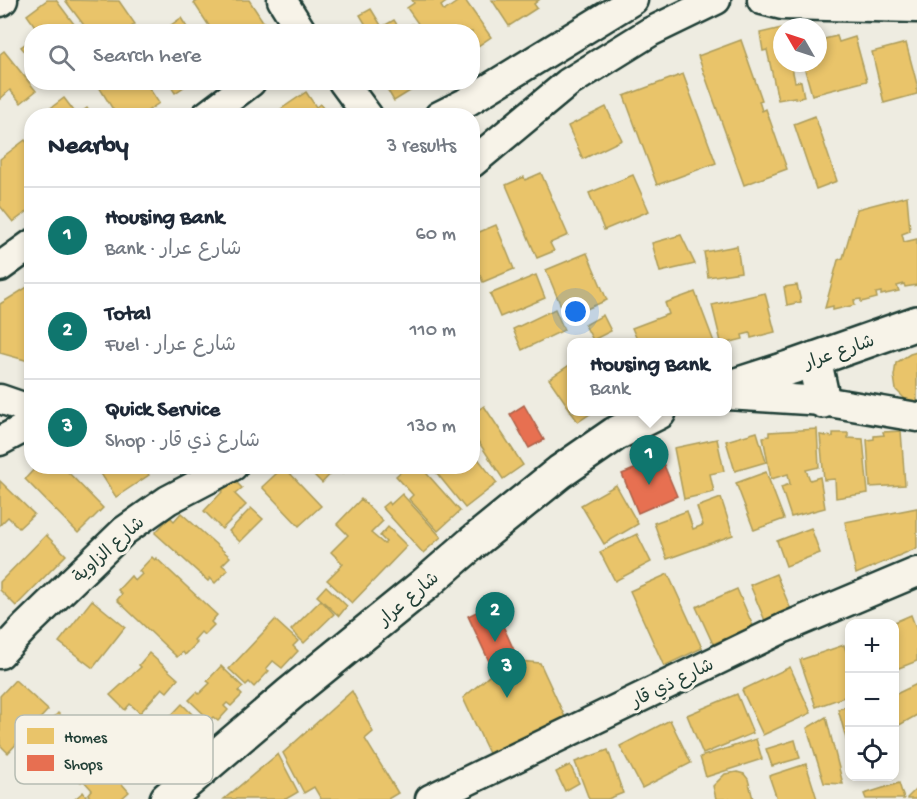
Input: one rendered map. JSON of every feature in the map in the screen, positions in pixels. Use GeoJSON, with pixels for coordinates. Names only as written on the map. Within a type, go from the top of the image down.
{"type":"FeatureCollection","features":[{"type":"Feature","properties":{"kind":"main road","name":"شارع عرار"},"geometry":{"type":"LineString","coordinates":[[732,386],[917,323]]}},
{"type":"Feature","properties":{"kind":"main road"},"geometry":{"type":"LineString","coordinates":[[814,359],[823,401]]}},
{"type":"Feature","properties":{"kind":"main road","name":"شارع عرار"},"geometry":{"type":"LineString","coordinates":[[213,760],[560,472],[615,434],[649,416]]}},
{"type":"Feature","properties":{"kind":"main road","name":"شارع عرار"},"geometry":{"type":"LineString","coordinates":[[167,799],[185,784]]}},
{"type":"Feature","properties":{"kind":"street"},"geometry":{"type":"LineString","coordinates":[[282,0],[297,24]]}},
{"type":"Feature","properties":{"kind":"street"},"geometry":{"type":"LineString","coordinates":[[455,108],[633,0]]}},
{"type":"Feature","properties":{"kind":"street"},"geometry":{"type":"LineString","coordinates":[[480,156],[568,83],[650,32],[716,0]]}},
{"type":"Feature","properties":{"kind":"street"},"geometry":{"type":"LineString","coordinates":[[762,0],[782,5],[917,8]]}},
{"type":"Feature","properties":{"kind":"street"},"geometry":{"type":"LineString","coordinates":[[548,52],[568,83]]}},
{"type":"Feature","properties":{"kind":"street"},"geometry":{"type":"LineString","coordinates":[[217,108],[240,90]]}},
{"type":"Feature","properties":{"kind":"street"},"geometry":{"type":"LineString","coordinates":[[349,90],[362,108]]}},
{"type":"Feature","properties":{"kind":"street"},"geometry":{"type":"LineString","coordinates":[[0,267],[24,250]]}},
{"type":"Feature","properties":{"kind":"street"},"geometry":{"type":"LineString","coordinates":[[732,395],[823,401],[917,417]]}},
{"type":"Feature","properties":{"kind":"street"},"geometry":{"type":"LineString","coordinates":[[0,399],[24,407]]}},
{"type":"Feature","properties":{"kind":"street"},"geometry":{"type":"LineString","coordinates":[[0,441],[24,428]]}},
{"type":"Feature","properties":{"kind":"street","name":"شارع الزاوية"},"geometry":{"type":"LineString","coordinates":[[5,639],[124,531],[168,500],[218,474]]}},
{"type":"Feature","properties":{"kind":"street","name":"شارع ذي قار"},"geometry":{"type":"LineString","coordinates":[[430,799],[784,628],[917,572]]}},
{"type":"Feature","properties":{"kind":"building: Homes"},"geometry":{"type":"Polygon","coordinates":[[[47,0],[56,0],[74,24],[33,24],[27,15],[47,0]]]}},
{"type":"Feature","properties":{"kind":"building: Homes"},"geometry":{"type":"Polygon","coordinates":[[[65,0],[119,1],[135,24],[83,24],[65,0]]]}},
{"type":"Feature","properties":{"kind":"building: Homes"},"geometry":{"type":"Polygon","coordinates":[[[199,0],[249,0],[265,24],[208,24],[194,3],[199,0]]]}},
{"type":"Feature","properties":{"kind":"building: Homes"},"geometry":{"type":"Polygon","coordinates":[[[412,0],[449,0],[441,6],[444,11],[460,0],[465,0],[491,37],[480,45],[480,24],[418,24],[407,8],[414,3],[412,0]]]}},
{"type":"Feature","properties":{"kind":"building: Homes"},"geometry":{"type":"Polygon","coordinates":[[[492,0],[539,0],[534,4],[537,8],[509,26],[492,0]]]}},
{"type":"Feature","properties":{"kind":"building: Homes"},"geometry":{"type":"Polygon","coordinates":[[[371,9],[380,24],[365,24],[360,15],[371,9]]]}},
{"type":"Feature","properties":{"kind":"building: Homes"},"geometry":{"type":"Polygon","coordinates":[[[181,18],[185,24],[172,24],[181,18]]]}},
{"type":"Feature","properties":{"kind":"building: Homes"},"geometry":{"type":"Polygon","coordinates":[[[773,30],[773,72],[793,72],[795,82],[801,81],[804,97],[778,100],[767,50],[763,51],[760,33],[773,30]]]}},
{"type":"Feature","properties":{"kind":"building: Homes"},"geometry":{"type":"Polygon","coordinates":[[[837,36],[839,42],[855,37],[867,81],[812,95],[806,72],[827,72],[827,38],[837,36]]]}},
{"type":"Feature","properties":{"kind":"building: Homes"},"geometry":{"type":"Polygon","coordinates":[[[741,40],[762,100],[759,101],[762,111],[766,109],[787,169],[744,185],[698,56],[741,40]]]}},
{"type":"Feature","properties":{"kind":"building: Homes"},"geometry":{"type":"Polygon","coordinates":[[[906,43],[917,84],[917,94],[884,103],[872,52],[906,43]]]}},
{"type":"Feature","properties":{"kind":"building: Homes"},"geometry":{"type":"Polygon","coordinates":[[[4,51],[24,76],[24,90],[36,91],[21,103],[10,90],[0,99],[0,54],[4,51]]]}},
{"type":"Feature","properties":{"kind":"building: Homes"},"geometry":{"type":"Polygon","coordinates":[[[683,74],[716,163],[657,185],[624,96],[683,74]]]}},
{"type":"Feature","properties":{"kind":"building: Homes"},"geometry":{"type":"Polygon","coordinates":[[[101,90],[150,90],[159,103],[152,108],[112,108],[101,90]]]}},
{"type":"Feature","properties":{"kind":"building: Homes"},"geometry":{"type":"Polygon","coordinates":[[[388,90],[412,90],[394,101],[388,90]]]}},
{"type":"Feature","properties":{"kind":"building: Homes"},"geometry":{"type":"Polygon","coordinates":[[[306,92],[316,107],[320,104],[323,108],[282,108],[306,92]]]}},
{"type":"Feature","properties":{"kind":"building: Homes"},"geometry":{"type":"Polygon","coordinates":[[[64,98],[72,108],[51,108],[64,98]]]}},
{"type":"Feature","properties":{"kind":"building: Homes"},"geometry":{"type":"Polygon","coordinates":[[[606,107],[622,140],[583,159],[568,126],[606,107]]]}},
{"type":"Feature","properties":{"kind":"building: Homes"},"geometry":{"type":"Polygon","coordinates":[[[815,116],[837,181],[816,189],[794,124],[815,116]]]}},
{"type":"Feature","properties":{"kind":"building: Homes"},"geometry":{"type":"Polygon","coordinates":[[[24,141],[24,214],[13,222],[0,206],[0,159],[24,141]]]}},
{"type":"Feature","properties":{"kind":"building: Homes"},"geometry":{"type":"Polygon","coordinates":[[[541,173],[568,235],[550,243],[554,251],[537,258],[506,185],[541,173]]]}},
{"type":"Feature","properties":{"kind":"building: Homes"},"geometry":{"type":"Polygon","coordinates":[[[633,175],[649,211],[604,230],[589,193],[633,175]]]}},
{"type":"Feature","properties":{"kind":"building: Homes"},"geometry":{"type":"Polygon","coordinates":[[[907,196],[910,231],[902,234],[904,242],[917,239],[917,285],[897,286],[899,291],[881,295],[881,292],[876,293],[877,298],[861,302],[861,299],[854,300],[855,305],[833,310],[833,306],[825,308],[838,260],[843,258],[857,209],[907,196]]]}},
{"type":"Feature","properties":{"kind":"building: Homes"},"geometry":{"type":"Polygon","coordinates":[[[496,225],[514,269],[483,282],[480,275],[480,232],[496,225]]]}},
{"type":"Feature","properties":{"kind":"building: Homes"},"geometry":{"type":"Polygon","coordinates":[[[681,235],[695,264],[660,272],[652,243],[681,235]]]}},
{"type":"Feature","properties":{"kind":"building: Homes"},"geometry":{"type":"Polygon","coordinates":[[[737,246],[741,272],[708,277],[704,252],[737,246]]]}},
{"type":"Feature","properties":{"kind":"building: Homes"},"geometry":{"type":"Polygon","coordinates":[[[587,253],[607,300],[566,318],[546,270],[587,253]]]}},
{"type":"Feature","properties":{"kind":"building: Homes"},"geometry":{"type":"Polygon","coordinates":[[[536,275],[545,298],[500,317],[490,294],[536,275]]]}},
{"type":"Feature","properties":{"kind":"building: Homes"},"geometry":{"type":"Polygon","coordinates":[[[797,285],[801,302],[787,305],[784,287],[797,285]]]}},
{"type":"Feature","properties":{"kind":"building: Homes"},"geometry":{"type":"Polygon","coordinates":[[[24,289],[24,360],[0,353],[0,304],[24,289]]]}},
{"type":"Feature","properties":{"kind":"building: Homes"},"geometry":{"type":"Polygon","coordinates":[[[695,292],[712,338],[636,338],[632,328],[669,314],[665,303],[695,292]]]}},
{"type":"Feature","properties":{"kind":"building: Homes"},"geometry":{"type":"Polygon","coordinates":[[[765,293],[775,332],[751,338],[750,333],[742,335],[743,339],[732,342],[732,338],[720,338],[712,305],[765,293]]]}},
{"type":"Feature","properties":{"kind":"building: Homes"},"geometry":{"type":"Polygon","coordinates":[[[555,309],[564,330],[522,350],[513,329],[555,309]]]}},
{"type":"Feature","properties":{"kind":"building: Homes"},"geometry":{"type":"Polygon","coordinates":[[[603,315],[611,331],[592,338],[585,325],[603,315]]]}},
{"type":"Feature","properties":{"kind":"building: Homes"},"geometry":{"type":"Polygon","coordinates":[[[917,352],[917,406],[907,401],[896,390],[894,376],[896,363],[917,352]]]}},
{"type":"Feature","properties":{"kind":"building: Homes"},"geometry":{"type":"Polygon","coordinates":[[[567,367],[567,405],[549,379],[567,367]]]}},
{"type":"Feature","properties":{"kind":"building: Homes"},"geometry":{"type":"Polygon","coordinates":[[[484,406],[523,465],[503,479],[480,444],[480,409],[484,406]]]}},
{"type":"Feature","properties":{"kind":"building: Homes"},"geometry":{"type":"Polygon","coordinates":[[[574,416],[587,416],[578,422],[574,416]]]}},
{"type":"Feature","properties":{"kind":"building: Homes"},"geometry":{"type":"Polygon","coordinates":[[[817,429],[819,467],[806,470],[810,480],[820,477],[825,508],[791,517],[781,487],[790,484],[788,474],[771,479],[763,437],[769,436],[769,432],[817,429]]]}},
{"type":"Feature","properties":{"kind":"building: Homes"},"geometry":{"type":"Polygon","coordinates":[[[901,431],[905,485],[870,487],[867,440],[874,439],[874,436],[884,435],[883,432],[901,431]]]}},
{"type":"Feature","properties":{"kind":"building: Homes"},"geometry":{"type":"Polygon","coordinates":[[[757,432],[766,462],[735,471],[726,441],[757,432]]]}},
{"type":"Feature","properties":{"kind":"building: Homes"},"geometry":{"type":"Polygon","coordinates":[[[833,433],[848,433],[848,438],[863,439],[868,493],[836,498],[835,479],[824,480],[820,435],[833,437],[833,433]]]}},
{"type":"Feature","properties":{"kind":"building: Homes"},"geometry":{"type":"Polygon","coordinates":[[[717,439],[724,471],[710,474],[714,492],[684,499],[674,448],[717,439]]]}},
{"type":"Feature","properties":{"kind":"building: Homes"},"geometry":{"type":"Polygon","coordinates":[[[480,461],[497,483],[465,508],[437,474],[480,474],[480,461]]]}},
{"type":"Feature","properties":{"kind":"building: Homes"},"geometry":{"type":"Polygon","coordinates":[[[766,472],[784,519],[754,530],[736,483],[766,472]]]}},
{"type":"Feature","properties":{"kind":"building: Homes"},"geometry":{"type":"Polygon","coordinates":[[[30,474],[70,474],[103,508],[78,533],[25,479],[30,474]]]}},
{"type":"Feature","properties":{"kind":"building: Homes"},"geometry":{"type":"Polygon","coordinates":[[[101,474],[148,474],[149,475],[116,497],[101,474]]]}},
{"type":"Feature","properties":{"kind":"building: Homes"},"geometry":{"type":"Polygon","coordinates":[[[276,474],[291,474],[321,506],[299,526],[262,487],[276,474]]]}},
{"type":"Feature","properties":{"kind":"building: Homes"},"geometry":{"type":"Polygon","coordinates":[[[313,474],[330,474],[322,483],[313,474]]]}},
{"type":"Feature","properties":{"kind":"building: Homes"},"geometry":{"type":"Polygon","coordinates":[[[398,474],[427,474],[460,511],[438,531],[409,499],[413,495],[396,476],[398,474]]]}},
{"type":"Feature","properties":{"kind":"building: Homes"},"geometry":{"type":"Polygon","coordinates":[[[231,477],[242,488],[235,494],[246,505],[222,529],[204,511],[223,491],[220,489],[231,477]]]}},
{"type":"Feature","properties":{"kind":"building: Homes"},"geometry":{"type":"Polygon","coordinates":[[[0,481],[34,514],[19,528],[8,517],[0,525],[0,481]]]}},
{"type":"Feature","properties":{"kind":"building: Homes"},"geometry":{"type":"Polygon","coordinates":[[[616,485],[638,524],[604,544],[581,505],[616,485]]]}},
{"type":"Feature","properties":{"kind":"building: Homes"},"geometry":{"type":"Polygon","coordinates":[[[402,494],[441,537],[423,553],[382,507],[388,502],[390,505],[402,494]]]}},
{"type":"Feature","properties":{"kind":"building: Homes"},"geometry":{"type":"Polygon","coordinates":[[[721,498],[733,535],[667,559],[654,523],[687,511],[693,529],[703,525],[697,507],[721,498]]]}},
{"type":"Feature","properties":{"kind":"building: Homes"},"geometry":{"type":"Polygon","coordinates":[[[361,499],[383,521],[371,533],[384,544],[386,542],[380,536],[388,527],[407,546],[352,603],[327,580],[343,564],[331,552],[348,535],[337,524],[361,499]]]}},
{"type":"Feature","properties":{"kind":"building: Homes"},"geometry":{"type":"Polygon","coordinates":[[[251,508],[263,519],[240,542],[229,531],[251,508]]]}},
{"type":"Feature","properties":{"kind":"building: Homes"},"geometry":{"type":"Polygon","coordinates":[[[917,508],[917,548],[856,574],[845,522],[917,508]]]}},
{"type":"Feature","properties":{"kind":"building: Homes"},"geometry":{"type":"Polygon","coordinates":[[[181,513],[230,557],[222,565],[228,570],[215,583],[210,578],[208,581],[155,533],[170,517],[174,521],[181,513]]]}},
{"type":"Feature","properties":{"kind":"building: Homes"},"geometry":{"type":"Polygon","coordinates":[[[811,528],[820,553],[786,566],[777,541],[811,528]]]}},
{"type":"Feature","properties":{"kind":"building: Homes"},"geometry":{"type":"Polygon","coordinates":[[[637,534],[651,562],[615,581],[600,552],[637,534]]]}},
{"type":"Feature","properties":{"kind":"building: Homes"},"geometry":{"type":"Polygon","coordinates":[[[46,535],[66,555],[16,606],[0,590],[0,582],[46,535]]]}},
{"type":"Feature","properties":{"kind":"building: Homes"},"geometry":{"type":"Polygon","coordinates":[[[152,557],[155,560],[156,558],[217,615],[211,622],[214,625],[204,635],[201,632],[194,640],[197,643],[185,655],[183,652],[177,657],[117,600],[122,594],[118,590],[131,576],[135,581],[142,574],[139,571],[152,557]]]}},
{"type":"Feature","properties":{"kind":"building: Homes"},"geometry":{"type":"Polygon","coordinates":[[[668,574],[702,648],[664,666],[630,591],[668,574]]]}},
{"type":"Feature","properties":{"kind":"building: Homes"},"geometry":{"type":"Polygon","coordinates":[[[776,574],[792,612],[766,623],[750,585],[776,574]]]}},
{"type":"Feature","properties":{"kind":"building: Homes"},"geometry":{"type":"Polygon","coordinates":[[[326,586],[347,606],[339,616],[317,596],[326,586]]]}},
{"type":"Feature","properties":{"kind":"building: Homes"},"geometry":{"type":"Polygon","coordinates":[[[737,589],[753,626],[713,644],[696,607],[737,589]]]}},
{"type":"Feature","properties":{"kind":"building: Homes"},"geometry":{"type":"Polygon","coordinates":[[[92,600],[125,627],[93,668],[59,642],[92,600]]]}},
{"type":"Feature","properties":{"kind":"building: Homes"},"geometry":{"type":"Polygon","coordinates":[[[321,600],[334,614],[304,643],[291,630],[321,600]]]}},
{"type":"Feature","properties":{"kind":"building: Homes"},"geometry":{"type":"Polygon","coordinates":[[[911,615],[917,631],[917,661],[899,668],[899,620],[911,615]]]}},
{"type":"Feature","properties":{"kind":"building: Homes"},"geometry":{"type":"Polygon","coordinates":[[[275,620],[298,641],[293,646],[298,651],[282,668],[273,661],[266,669],[269,671],[254,687],[249,682],[246,685],[229,669],[275,620]]]}},
{"type":"Feature","properties":{"kind":"building: Homes"},"geometry":{"type":"Polygon","coordinates":[[[844,645],[845,697],[816,707],[800,660],[844,645]]]}},
{"type":"Feature","properties":{"kind":"building: Homes"},"geometry":{"type":"Polygon","coordinates":[[[149,653],[178,679],[167,692],[162,688],[140,713],[130,704],[125,710],[110,695],[141,667],[139,665],[149,653]]]}},
{"type":"Feature","properties":{"kind":"building: Homes"},"geometry":{"type":"Polygon","coordinates":[[[519,661],[540,663],[570,728],[494,764],[463,698],[494,672],[519,661]]]}},
{"type":"Feature","properties":{"kind":"building: Homes"},"geometry":{"type":"Polygon","coordinates":[[[221,666],[243,687],[238,691],[242,695],[231,706],[227,703],[224,706],[228,710],[218,721],[213,715],[205,715],[189,700],[210,683],[207,681],[221,666]]]}},
{"type":"Feature","properties":{"kind":"building: Homes"},"geometry":{"type":"Polygon","coordinates":[[[790,667],[811,713],[763,735],[742,690],[790,667]]]}},
{"type":"Feature","properties":{"kind":"building: Homes"},"geometry":{"type":"Polygon","coordinates":[[[15,680],[48,710],[43,715],[15,715],[15,745],[8,753],[0,745],[0,696],[15,680]]]}},
{"type":"Feature","properties":{"kind":"building: Homes"},"geometry":{"type":"Polygon","coordinates":[[[917,684],[917,715],[899,725],[899,693],[917,684]]]}},
{"type":"Feature","properties":{"kind":"building: Homes"},"geometry":{"type":"Polygon","coordinates":[[[352,691],[373,732],[365,739],[398,793],[388,799],[321,799],[314,787],[304,793],[283,753],[352,691]]]}},
{"type":"Feature","properties":{"kind":"building: Homes"},"geometry":{"type":"Polygon","coordinates":[[[737,694],[753,733],[703,754],[687,715],[737,694]]]}},
{"type":"Feature","properties":{"kind":"building: Homes"},"geometry":{"type":"Polygon","coordinates":[[[182,704],[193,715],[172,715],[182,704]]]}},
{"type":"Feature","properties":{"kind":"building: Homes"},"geometry":{"type":"Polygon","coordinates":[[[845,707],[845,735],[838,709],[845,707]]]}},
{"type":"Feature","properties":{"kind":"building: Homes"},"geometry":{"type":"Polygon","coordinates":[[[826,717],[843,784],[824,783],[807,728],[826,717]]]}},
{"type":"Feature","properties":{"kind":"building: Homes"},"geometry":{"type":"Polygon","coordinates":[[[670,720],[691,763],[642,788],[620,746],[670,720]]]}},
{"type":"Feature","properties":{"kind":"building: Homes"},"geometry":{"type":"Polygon","coordinates":[[[756,739],[762,759],[706,777],[700,757],[756,739]]]}},
{"type":"Feature","properties":{"kind":"building: Homes"},"geometry":{"type":"Polygon","coordinates":[[[795,740],[800,758],[772,766],[766,749],[795,740]]]}},
{"type":"Feature","properties":{"kind":"building: Homes"},"geometry":{"type":"Polygon","coordinates":[[[608,750],[623,793],[608,799],[589,799],[575,762],[608,750]]]}},
{"type":"Feature","properties":{"kind":"building: Homes"},"geometry":{"type":"Polygon","coordinates":[[[278,754],[298,792],[286,799],[224,799],[278,754]]]}},
{"type":"Feature","properties":{"kind":"building: Homes"},"geometry":{"type":"Polygon","coordinates":[[[806,764],[817,799],[777,799],[769,776],[806,764]]]}},
{"type":"Feature","properties":{"kind":"building: Homes"},"geometry":{"type":"Polygon","coordinates":[[[570,765],[579,783],[565,791],[556,772],[570,765]]]}},
{"type":"Feature","properties":{"kind":"building: Homes"},"geometry":{"type":"Polygon","coordinates":[[[737,772],[744,774],[748,779],[753,799],[716,799],[713,786],[725,774],[737,772]]]}},
{"type":"Feature","properties":{"kind":"building: Homes"},"geometry":{"type":"Polygon","coordinates":[[[899,783],[904,799],[866,799],[864,794],[899,783]]]}},
{"type":"Feature","properties":{"kind":"building: Homes"},"geometry":{"type":"Polygon","coordinates":[[[87,784],[122,784],[129,792],[121,799],[92,799],[88,795],[92,790],[87,784]]]}},
{"type":"Feature","properties":{"kind":"building: Homes"},"geometry":{"type":"Polygon","coordinates":[[[917,788],[917,799],[907,799],[907,798],[917,788]]]}},
{"type":"Feature","properties":{"kind":"building: Homes"},"geometry":{"type":"Polygon","coordinates":[[[83,792],[88,799],[75,799],[83,792]]]}},
{"type":"Feature","properties":{"kind":"building: Shops"},"geometry":{"type":"Polygon","coordinates":[[[524,405],[544,440],[529,448],[510,414],[524,405]]]}},
{"type":"Feature","properties":{"kind":"building: Shops"},"geometry":{"type":"Polygon","coordinates":[[[661,458],[677,496],[638,513],[622,474],[661,458]]]}},
{"type":"Feature","properties":{"kind":"building: Shops"},"geometry":{"type":"Polygon","coordinates":[[[493,604],[519,661],[494,672],[468,616],[493,604]]]}},
{"type":"Feature","properties":{"kind":"place","name":"Housing Bank"},"geometry":{"type":"Point","coordinates":[649,485]}},
{"type":"Feature","properties":{"kind":"place","name":"Total"},"geometry":{"type":"Point","coordinates":[495,642]}},
{"type":"Feature","properties":{"kind":"place","name":"Quick Service"},"geometry":{"type":"Point","coordinates":[507,698]}}]}
